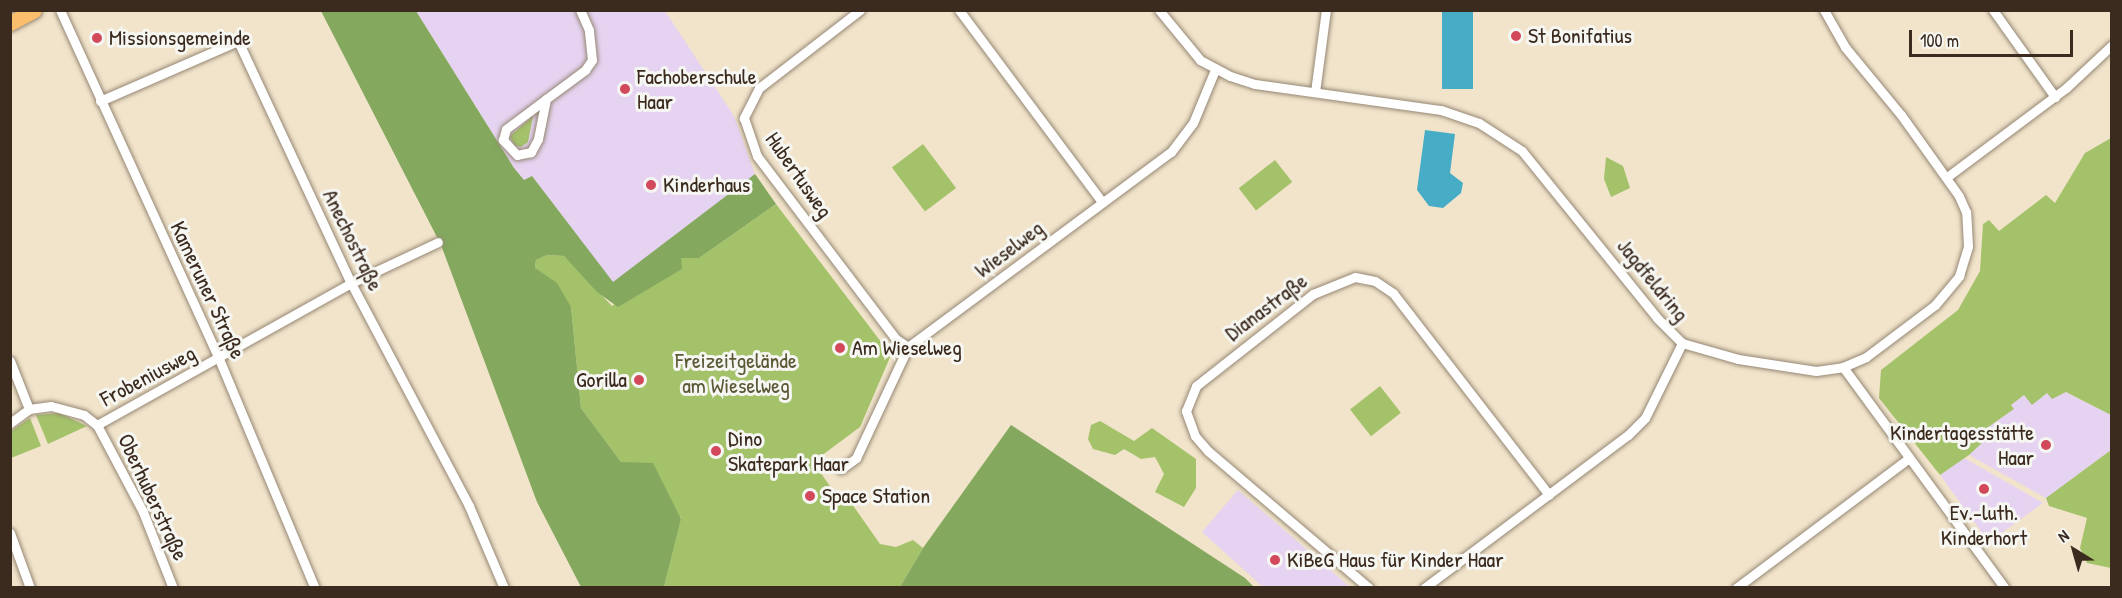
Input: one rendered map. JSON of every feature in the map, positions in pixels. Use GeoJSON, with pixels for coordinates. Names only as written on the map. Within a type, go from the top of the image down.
{"type":"FeatureCollection","features":[{"type":"Feature","properties":{"kind":"main road"},"geometry":{"type":"LineString","coordinates":[[10,23],[34,10]]}},
{"type":"Feature","properties":{"kind":"street","name":"Kameruner Straße"},"geometry":{"type":"LineString","coordinates":[[60,10],[219,360],[315,588]]}},
{"type":"Feature","properties":{"kind":"street"},"geometry":{"type":"LineString","coordinates":[[546,99],[538,140],[531,152],[517,155],[503,140],[506,129],[546,99],[585,70],[592,60],[589,30],[580,10]]}},
{"type":"Feature","properties":{"kind":"street","name":"Hubertusweg"},"geometry":{"type":"LineString","coordinates":[[860,10],[759,88],[744,118],[757,156],[896,339],[908,347]]}},
{"type":"Feature","properties":{"kind":"street"},"geometry":{"type":"LineString","coordinates":[[959,10],[1102,202]]}},
{"type":"Feature","properties":{"kind":"street","name":"Jagdfeldring"},"geometry":{"type":"LineString","coordinates":[[1159,10],[1192,53],[1215,70],[1255,84],[1441,110],[1479,123],[1509,141],[1538,168],[1656,318],[1682,343],[1738,359],[1816,371],[1843,367],[1866,357],[1935,305],[1959,276],[1968,246],[1968,228],[1959,196],[1947,177],[1845,47],[1824,10]]}},
{"type":"Feature","properties":{"kind":"street"},"geometry":{"type":"LineString","coordinates":[[1315,92],[1326,10]]}},
{"type":"Feature","properties":{"kind":"street"},"geometry":{"type":"LineString","coordinates":[[1993,10],[2055,97]]}},
{"type":"Feature","properties":{"kind":"street","name":"Anechostraße"},"geometry":{"type":"LineString","coordinates":[[100,101],[238,41],[351,283],[469,506],[504,588]]}},
{"type":"Feature","properties":{"kind":"street"},"geometry":{"type":"LineString","coordinates":[[1947,177],[2055,97],[2112,45]]}},
{"type":"Feature","properties":{"kind":"street","name":"Wieselweg"},"geometry":{"type":"LineString","coordinates":[[841,469],[856,458],[908,347],[1183,140],[1215,70]]}},
{"type":"Feature","properties":{"kind":"street","name":"Frobeniusweg"},"geometry":{"type":"LineString","coordinates":[[97,425],[219,360],[351,283],[438,242]]}},
{"type":"Feature","properties":{"kind":"street","name":"Dianastraße"},"geometry":{"type":"LineString","coordinates":[[1369,588],[1208,451],[1195,436],[1186,411],[1196,386],[1320,290],[1354,277],[1375,281],[1393,293],[1549,495]]}},
{"type":"Feature","properties":{"kind":"street"},"geometry":{"type":"LineString","coordinates":[[1424,588],[1628,435],[1645,418],[1682,343]]}},
{"type":"Feature","properties":{"kind":"street"},"geometry":{"type":"LineString","coordinates":[[10,361],[29,409],[10,423]]}},
{"type":"Feature","properties":{"kind":"street"},"geometry":{"type":"LineString","coordinates":[[1843,367],[1908,459],[2005,588]]}},
{"type":"Feature","properties":{"kind":"street","name":"Oberhuberstraße"},"geometry":{"type":"LineString","coordinates":[[29,409],[67,408],[97,425],[143,512],[173,588]]}},
{"type":"Feature","properties":{"kind":"street"},"geometry":{"type":"LineString","coordinates":[[1736,588],[1908,459]]}},
{"type":"Feature","properties":{"kind":"street"},"geometry":{"type":"LineString","coordinates":[[10,533],[30,588]]}},
{"type":"Feature","properties":{"kind":"shaded area"},"geometry":{"type":"Polygon","coordinates":[[[416,11],[665,11],[734,116],[755,174],[613,283],[532,176],[524,180],[514,168],[416,11]]]}},
{"type":"Feature","properties":{"kind":"shaded area","name":"Kindertagesstätte Haar"},"geometry":{"type":"Polygon","coordinates":[[[2065,392],[2111,415],[2111,450],[2046,498],[1969,455],[1984,441],[1981,432],[2014,409],[2011,405],[2024,395],[2065,392]]]}},
{"type":"Feature","properties":{"kind":"shaded area","name":"Ev.-luth. Kinderhort"},"geometry":{"type":"Polygon","coordinates":[[[1964,458],[2043,503],[1989,542],[1940,475],[1964,458]]]}},
{"type":"Feature","properties":{"kind":"shaded area","name":"KiBeG Haus für Kinder Haar"},"geometry":{"type":"Polygon","coordinates":[[[1238,490],[1350,587],[1263,587],[1202,532],[1238,490]]]}},
{"type":"Feature","properties":{"kind":"green space"},"geometry":{"type":"Polygon","coordinates":[[[321,11],[416,11],[514,168],[524,180],[532,176],[613,282],[755,174],[776,204],[699,258],[681,258],[682,269],[618,307],[597,292],[564,256],[547,255],[536,260],[535,268],[557,283],[571,307],[581,408],[621,462],[653,463],[681,519],[664,587],[581,587],[537,502],[441,245],[321,11]]]}},
{"type":"Feature","properties":{"kind":"green space"},"geometry":{"type":"Polygon","coordinates":[[[533,116],[528,142],[521,147],[514,145],[510,136],[533,116]]]}},
{"type":"Feature","properties":{"kind":"green space"},"geometry":{"type":"Polygon","coordinates":[[[2111,138],[2111,415],[2066,392],[2052,399],[2047,393],[2032,405],[2024,395],[2011,405],[2014,409],[1981,432],[1984,441],[1969,455],[1940,475],[1879,398],[1881,370],[1958,310],[1980,271],[1983,224],[1989,220],[1999,231],[2046,195],[2055,203],[2085,153],[2111,138]]]}},
{"type":"Feature","properties":{"kind":"green space"},"geometry":{"type":"Polygon","coordinates":[[[923,144],[956,188],[925,211],[892,167],[923,144]]]}},
{"type":"Feature","properties":{"kind":"green space"},"geometry":{"type":"Polygon","coordinates":[[[1606,157],[1623,166],[1630,188],[1611,197],[1604,179],[1606,157]]]}},
{"type":"Feature","properties":{"kind":"green space"},"geometry":{"type":"Polygon","coordinates":[[[1275,160],[1292,182],[1256,210],[1239,188],[1275,160]]]}},
{"type":"Feature","properties":{"kind":"green space","name":"Freizeitgelände am Wieselweg"},"geometry":{"type":"Polygon","coordinates":[[[776,204],[891,355],[860,427],[813,462],[832,489],[845,494],[880,544],[896,547],[913,540],[923,548],[900,587],[664,587],[681,518],[621,462],[581,408],[571,307],[535,268],[536,260],[547,255],[564,256],[612,306],[681,258],[699,258],[776,204]]]}},
{"type":"Feature","properties":{"kind":"green space"},"geometry":{"type":"Polygon","coordinates":[[[1380,386],[1401,413],[1371,436],[1350,409],[1380,386]]]}},
{"type":"Feature","properties":{"kind":"green space"},"geometry":{"type":"Polygon","coordinates":[[[59,413],[87,426],[48,444],[36,415],[59,413]]]}},
{"type":"Feature","properties":{"kind":"green space"},"geometry":{"type":"Polygon","coordinates":[[[30,418],[41,446],[11,458],[11,431],[30,418]]]}},
{"type":"Feature","properties":{"kind":"green space"},"geometry":{"type":"Polygon","coordinates":[[[1100,421],[1134,441],[1152,428],[1196,459],[1196,488],[1184,507],[1155,492],[1164,474],[1155,457],[1141,459],[1124,449],[1115,455],[1093,449],[1088,439],[1091,425],[1100,421]]]}},
{"type":"Feature","properties":{"kind":"green space"},"geometry":{"type":"Polygon","coordinates":[[[1011,425],[1245,578],[1254,587],[900,587],[923,548],[1011,425]]]}},
{"type":"Feature","properties":{"kind":"green space"},"geometry":{"type":"Polygon","coordinates":[[[2111,450],[2111,568],[2087,563],[2080,548],[2087,518],[2049,506],[2046,498],[2111,450]]]}},
{"type":"Feature","properties":{"kind":"water"},"geometry":{"type":"Polygon","coordinates":[[[1442,11],[1473,11],[1473,89],[1442,89],[1442,11]]]}},
{"type":"Feature","properties":{"kind":"water"},"geometry":{"type":"Polygon","coordinates":[[[1425,130],[1455,134],[1450,173],[1463,183],[1461,193],[1443,208],[1429,206],[1417,190],[1425,130]]]}},
{"type":"Feature","properties":{"kind":"place","name":"St Bonifatius"},"geometry":{"type":"Point","coordinates":[1516,36]}},
{"type":"Feature","properties":{"kind":"place","name":"Missionsgemeinde"},"geometry":{"type":"Point","coordinates":[97,38]}},
{"type":"Feature","properties":{"kind":"place","name":"Fachoberschule Haar"},"geometry":{"type":"Point","coordinates":[625,89]}},
{"type":"Feature","properties":{"kind":"place","name":"Kinderhaus"},"geometry":{"type":"Point","coordinates":[651,185]}},
{"type":"Feature","properties":{"kind":"place","name":"Am Wieselweg"},"geometry":{"type":"Point","coordinates":[840,348]}},
{"type":"Feature","properties":{"kind":"place","name":"Gorilla"},"geometry":{"type":"Point","coordinates":[639,380]}},
{"type":"Feature","properties":{"kind":"place","name":"Kindertagesstätte Haar"},"geometry":{"type":"Point","coordinates":[2046,445]}},
{"type":"Feature","properties":{"kind":"place","name":"Dino Skatepark Haar"},"geometry":{"type":"Point","coordinates":[716,451]}},
{"type":"Feature","properties":{"kind":"place","name":"Ev.-luth. Kinderhort"},"geometry":{"type":"Point","coordinates":[1984,489]}},
{"type":"Feature","properties":{"kind":"place","name":"Space Station"},"geometry":{"type":"Point","coordinates":[810,496]}},
{"type":"Feature","properties":{"kind":"place","name":"KiBeG Haus für Kinder Haar"},"geometry":{"type":"Point","coordinates":[1275,560]}}]}
